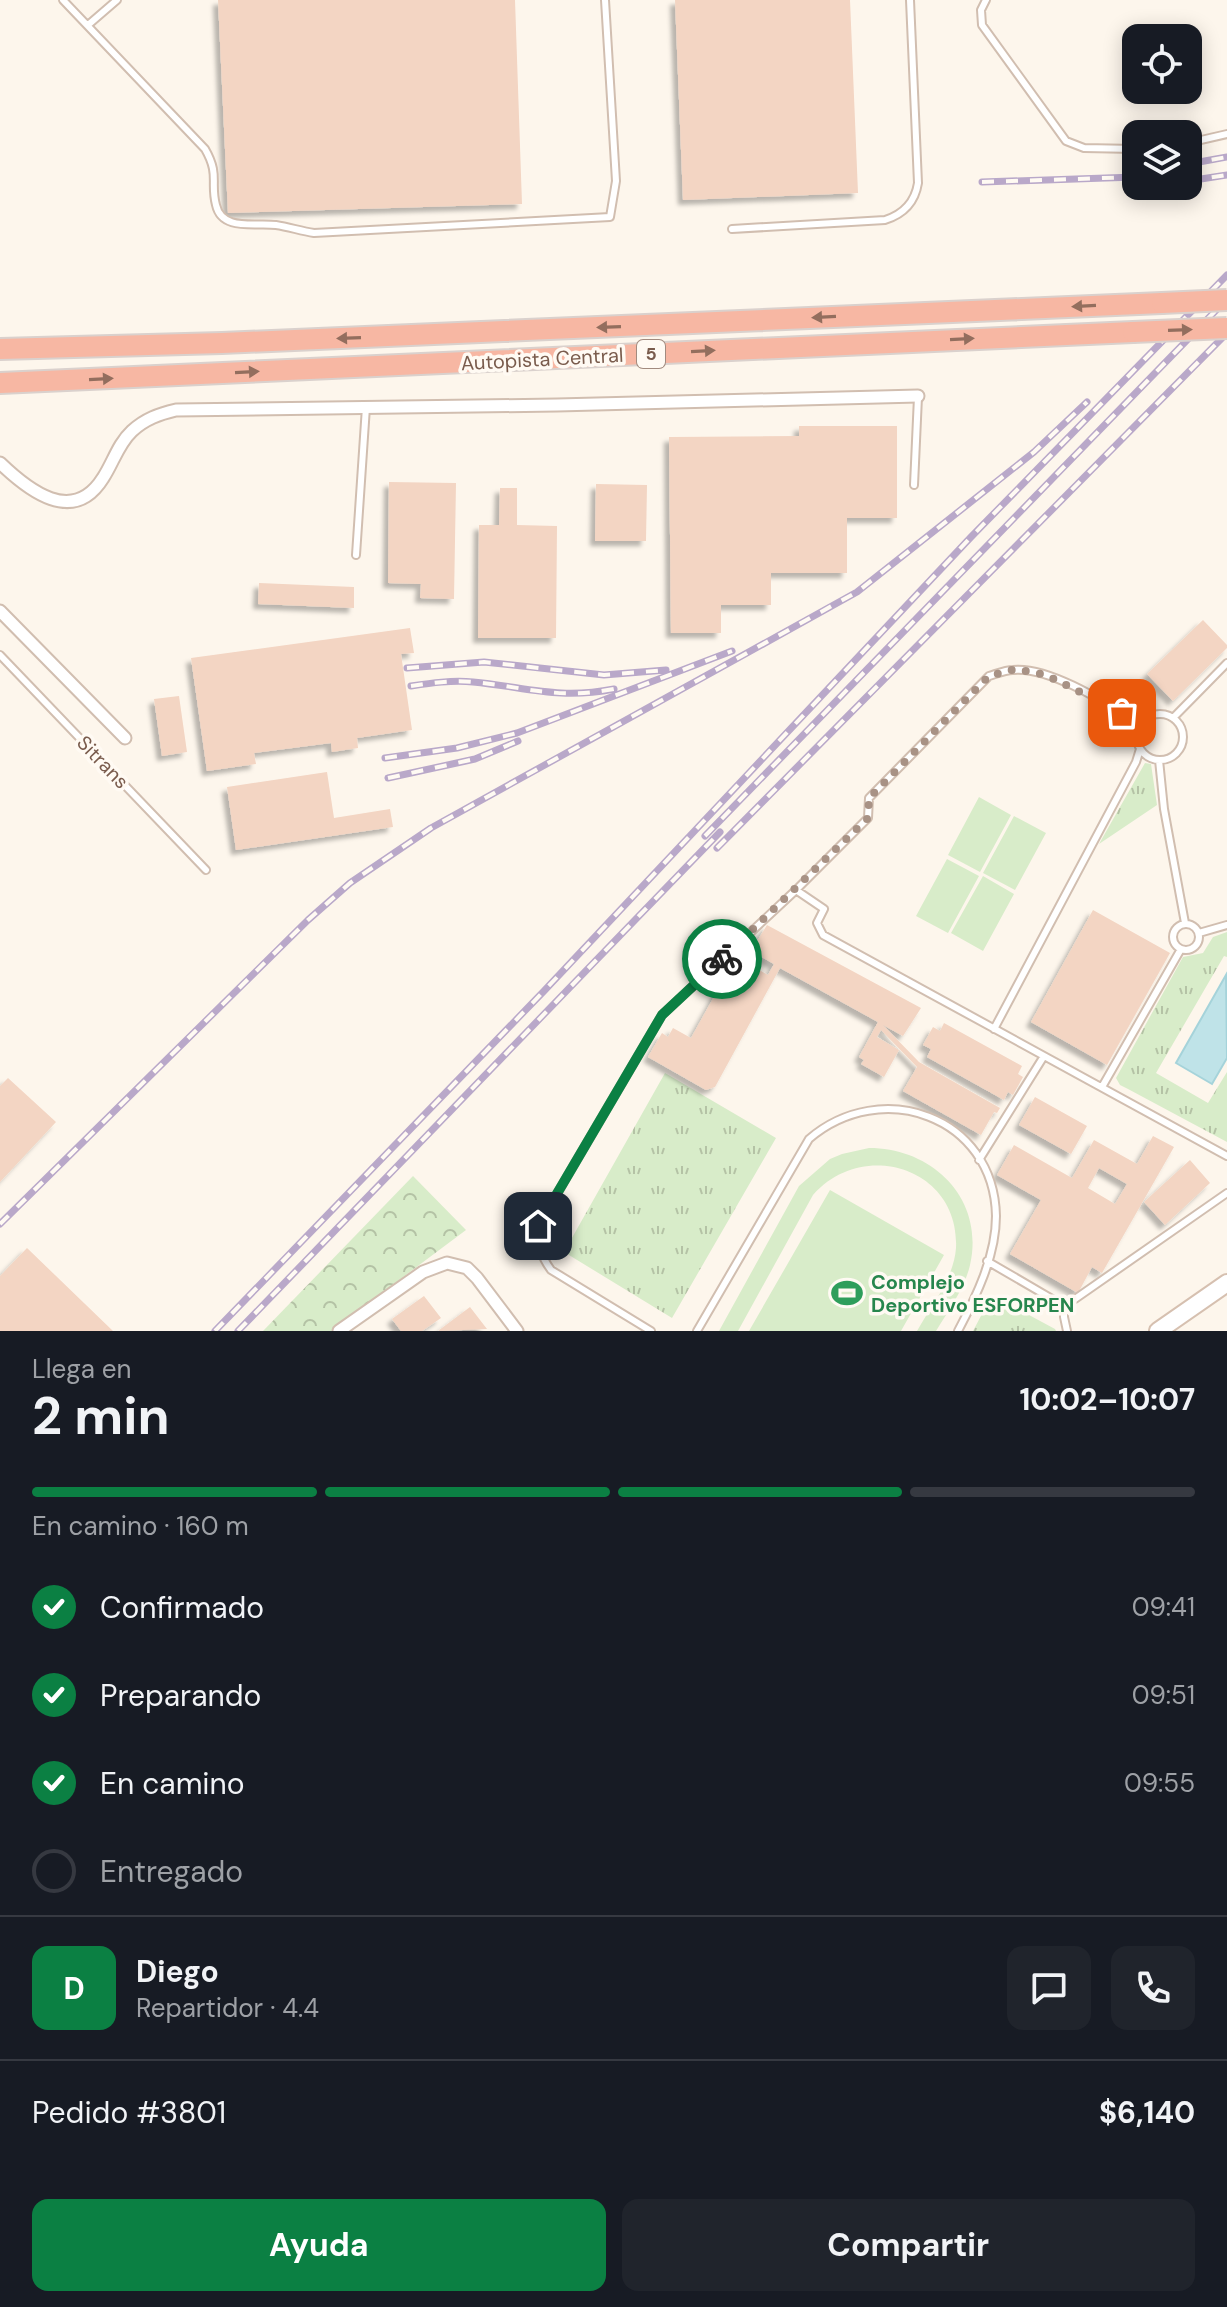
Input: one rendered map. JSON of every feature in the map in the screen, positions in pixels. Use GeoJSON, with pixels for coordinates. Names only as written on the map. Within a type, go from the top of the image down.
{"type":"FeatureCollection","features":[{"type":"Feature","properties":{"kind":"highway","name":"Autopista Central"},"geometry":{"type":"LineString","coordinates":[[0,349],[254,342],[1227,300]]}},
{"type":"Feature","properties":{"kind":"highway","name":"Autopista Central"},"geometry":{"type":"LineString","coordinates":[[0,383],[1227,328]]}},
{"type":"Feature","properties":{"kind":"highway"},"geometry":{"type":"LineString","coordinates":[[0,337],[56,346]]}},
{"type":"Feature","properties":{"kind":"main road"},"geometry":{"type":"LineString","coordinates":[[1158,1331],[1227,1283]]}},
{"type":"Feature","properties":{"kind":"street"},"geometry":{"type":"LineString","coordinates":[[0,463],[33,492],[72,501],[94,490],[125,438],[140,424],[160,414],[191,408],[572,405],[918,396]]}},
{"type":"Feature","properties":{"kind":"street"},"geometry":{"type":"LineString","coordinates":[[0,611],[125,738]]}},
{"type":"Feature","properties":{"kind":"street"},"geometry":{"type":"LineString","coordinates":[[339,1331],[423,1272],[447,1263],[467,1268],[517,1331]]}},
{"type":"Feature","properties":{"kind":"lane"},"geometry":{"type":"LineString","coordinates":[[63,0],[205,149],[215,172],[217,208],[225,219],[239,225],[276,225],[314,233],[610,217],[616,181],[605,0]]}},
{"type":"Feature","properties":{"kind":"lane"},"geometry":{"type":"LineString","coordinates":[[88,25],[117,0]]}},
{"type":"Feature","properties":{"kind":"lane"},"geometry":{"type":"LineString","coordinates":[[732,229],[885,220],[899,214],[910,204],[918,183],[910,0]]}},
{"type":"Feature","properties":{"kind":"lane"},"geometry":{"type":"LineString","coordinates":[[986,0],[981,10],[982,25],[1066,141],[1084,148],[1122,149]]}},
{"type":"Feature","properties":{"kind":"lane"},"geometry":{"type":"LineString","coordinates":[[1202,140],[1227,134]]}},
{"type":"Feature","properties":{"kind":"lane"},"geometry":{"type":"LineString","coordinates":[[914,485],[918,396]]}},
{"type":"Feature","properties":{"kind":"lane"},"geometry":{"type":"LineString","coordinates":[[356,555],[366,407]]}},
{"type":"Feature","properties":{"kind":"lane","name":"Sitrans"},"geometry":{"type":"LineString","coordinates":[[0,655],[206,870]]}},
{"type":"Feature","properties":{"kind":"lane"},"geometry":{"type":"LineString","coordinates":[[1173,718],[1227,663]]}},
{"type":"Feature","properties":{"kind":"lane"},"geometry":{"type":"LineString","coordinates":[[651,1331],[551,1270],[541,1257],[538,1226],[662,1015],[868,818],[869,798],[989,676],[1015,669],[1046,675],[1103,702],[1140,724]]}},
{"type":"Feature","properties":{"kind":"lane"},"geometry":{"type":"LineString","coordinates":[[1165,714],[1173,718],[1179,724],[1183,741],[1173,756],[1159,760],[1146,755],[1137,742],[1140,724],[1152,715],[1165,714]]}},
{"type":"Feature","properties":{"kind":"lane"},"geometry":{"type":"LineString","coordinates":[[994,1029],[1136,762],[1140,749]]}},
{"type":"Feature","properties":{"kind":"lane"},"geometry":{"type":"LineString","coordinates":[[1159,760],[1164,809],[1185,923]]}},
{"type":"Feature","properties":{"kind":"lane"},"geometry":{"type":"LineString","coordinates":[[796,890],[824,909],[817,923],[823,935],[1227,1156]]}},
{"type":"Feature","properties":{"kind":"lane"},"geometry":{"type":"LineString","coordinates":[[1185,923],[1194,925],[1199,933],[1197,945],[1189,950],[1181,949],[1174,943],[1173,935],[1177,927],[1185,923]]}},
{"type":"Feature","properties":{"kind":"lane"},"geometry":{"type":"LineString","coordinates":[[1199,933],[1227,925]]}},
{"type":"Feature","properties":{"kind":"lane"},"geometry":{"type":"LineString","coordinates":[[1102,1087],[1181,949]]}},
{"type":"Feature","properties":{"kind":"lane"},"geometry":{"type":"LineString","coordinates":[[979,1160],[1044,1056]]}},
{"type":"Feature","properties":{"kind":"lane"},"geometry":{"type":"LineString","coordinates":[[697,1331],[809,1139],[832,1121],[875,1108],[919,1113],[958,1134],[979,1160],[992,1187],[996,1217],[992,1247],[978,1294],[958,1331]]}},
{"type":"Feature","properties":{"kind":"lane"},"geometry":{"type":"LineString","coordinates":[[987,1261],[1064,1303],[1075,1299],[1227,1193]]}},
{"type":"Feature","properties":{"kind":"lane"},"geometry":{"type":"LineString","coordinates":[[1064,1303],[1067,1331]]}},
{"type":"Feature","properties":{"kind":"green space"},"geometry":{"type":"Polygon","coordinates":[[[1145,763],[1151,764],[1157,805],[1099,844],[1145,763]]]}},
{"type":"Feature","properties":{"kind":"green space"},"geometry":{"type":"Polygon","coordinates":[[[979,797],[1011,815],[980,872],[948,855],[979,797]]]}},
{"type":"Feature","properties":{"kind":"green space"},"geometry":{"type":"Polygon","coordinates":[[[1014,816],[1046,833],[1015,890],[983,873],[1014,816]]]}},
{"type":"Feature","properties":{"kind":"green space"},"geometry":{"type":"Polygon","coordinates":[[[947,859],[979,876],[948,933],[916,916],[947,859]]]}},
{"type":"Feature","properties":{"kind":"green space"},"geometry":{"type":"Polygon","coordinates":[[[983,876],[1014,894],[983,951],[951,933],[983,876]]]}},
{"type":"Feature","properties":{"kind":"green space"},"geometry":{"type":"Polygon","coordinates":[[[1227,932],[1227,957],[1224,956],[1156,1073],[1208,1103],[1227,1072],[1227,1142],[1120,1085],[1116,1078],[1183,957],[1203,953],[1213,937],[1227,932]]]}},
{"type":"Feature","properties":{"kind":"green space"},"geometry":{"type":"Polygon","coordinates":[[[665,1073],[776,1138],[672,1318],[564,1252],[665,1073]]]}},
{"type":"Feature","properties":{"kind":"green space"},"geometry":{"type":"Polygon","coordinates":[[[869,1148],[892,1150],[914,1157],[933,1168],[962,1199],[970,1219],[973,1241],[968,1274],[936,1331],[917,1331],[951,1270],[956,1248],[953,1220],[942,1198],[926,1181],[905,1170],[881,1166],[857,1168],[834,1178],[813,1195],[738,1331],[719,1331],[799,1186],[830,1159],[869,1148]]]}},
{"type":"Feature","properties":{"kind":"green space"},"geometry":{"type":"Polygon","coordinates":[[[413,1176],[466,1230],[331,1331],[263,1331],[413,1176]]]}},
{"type":"Feature","properties":{"kind":"green space","name":"Complejo Deportivo ESFORPEN"},"geometry":{"type":"Polygon","coordinates":[[[830,1190],[944,1255],[901,1331],[749,1331],[830,1190]]]}},
{"type":"Feature","properties":{"kind":"green space"},"geometry":{"type":"Polygon","coordinates":[[[992,1295],[1055,1329],[1056,1331],[973,1331],[992,1295]]]}},
{"type":"Feature","properties":{"kind":"water"},"geometry":{"type":"Polygon","coordinates":[[[1226,975],[1227,1058],[1212,1084],[1176,1063],[1226,975]]]}},
{"type":"Feature","properties":{"kind":"building"},"geometry":{"type":"Polygon","coordinates":[[[218,0],[515,0],[522,204],[228,213],[218,0]]]}},
{"type":"Feature","properties":{"kind":"building"},"geometry":{"type":"Polygon","coordinates":[[[675,0],[850,0],[858,193],[683,200],[675,0]]]}},
{"type":"Feature","properties":{"kind":"building"},"geometry":{"type":"Polygon","coordinates":[[[799,426],[897,426],[897,518],[847,518],[847,573],[771,573],[771,605],[721,605],[721,633],[671,633],[669,437],[799,436],[799,426]]]}},
{"type":"Feature","properties":{"kind":"building"},"geometry":{"type":"Polygon","coordinates":[[[389,482],[456,483],[454,599],[420,598],[421,584],[388,583],[389,482]]]}},
{"type":"Feature","properties":{"kind":"building"},"geometry":{"type":"Polygon","coordinates":[[[596,484],[647,485],[646,541],[595,541],[596,484]]]}},
{"type":"Feature","properties":{"kind":"building"},"geometry":{"type":"Polygon","coordinates":[[[500,488],[517,488],[517,525],[557,526],[556,638],[478,638],[479,525],[499,525],[500,488]]]}},
{"type":"Feature","properties":{"kind":"building"},"geometry":{"type":"Polygon","coordinates":[[[259,583],[354,587],[354,608],[258,604],[259,583]]]}},
{"type":"Feature","properties":{"kind":"building"},"geometry":{"type":"Polygon","coordinates":[[[1203,620],[1227,648],[1173,701],[1147,674],[1203,620]]]}},
{"type":"Feature","properties":{"kind":"building"},"geometry":{"type":"Polygon","coordinates":[[[410,628],[414,653],[401,654],[412,730],[357,738],[358,748],[332,752],[331,743],[254,753],[256,764],[207,771],[191,658],[410,628]]]}},
{"type":"Feature","properties":{"kind":"building"},"geometry":{"type":"Polygon","coordinates":[[[179,696],[187,752],[162,756],[154,699],[179,696]]]}},
{"type":"Feature","properties":{"kind":"building"},"geometry":{"type":"Polygon","coordinates":[[[327,772],[334,818],[390,809],[393,827],[236,850],[227,787],[327,772]]]}},
{"type":"Feature","properties":{"kind":"building"},"geometry":{"type":"Polygon","coordinates":[[[1093,910],[1170,953],[1107,1065],[1031,1022],[1093,910]]]}},
{"type":"Feature","properties":{"kind":"building"},"geometry":{"type":"Polygon","coordinates":[[[767,925],[921,1008],[903,1036],[883,1025],[919,1062],[1000,1108],[997,1113],[994,1112],[981,1135],[903,1091],[917,1067],[881,1030],[877,1037],[899,1050],[884,1077],[861,1064],[864,1060],[859,1057],[878,1022],[780,968],[715,1087],[706,1090],[648,1057],[662,1033],[668,1037],[673,1028],[691,1038],[736,957],[768,975],[774,964],[751,951],[767,925]]]}},
{"type":"Feature","properties":{"kind":"building"},"geometry":{"type":"Polygon","coordinates":[[[944,1023],[1022,1066],[1018,1074],[1023,1077],[1013,1095],[1008,1092],[1004,1100],[927,1057],[931,1049],[923,1045],[933,1027],[940,1031],[944,1023]]]}},
{"type":"Feature","properties":{"kind":"building"},"geometry":{"type":"Polygon","coordinates":[[[8,1078],[56,1122],[0,1182],[0,1086],[8,1078]]]}},
{"type":"Feature","properties":{"kind":"building"},"geometry":{"type":"Polygon","coordinates":[[[1035,1097],[1087,1126],[1071,1154],[1019,1125],[1035,1097]]]}},
{"type":"Feature","properties":{"kind":"building"},"geometry":{"type":"Polygon","coordinates":[[[1153,1136],[1174,1147],[1102,1273],[1092,1267],[1078,1293],[1010,1254],[1041,1200],[997,1175],[1014,1145],[1072,1178],[1094,1140],[1137,1164],[1153,1136]],[[1099,1168],[1088,1188],[1115,1204],[1127,1184],[1099,1168]]]}},
{"type":"Feature","properties":{"kind":"building"},"geometry":{"type":"Polygon","coordinates":[[[1190,1160],[1210,1183],[1165,1225],[1144,1202],[1190,1160]]]}},
{"type":"Feature","properties":{"kind":"building"},"geometry":{"type":"Polygon","coordinates":[[[27,1248],[113,1331],[0,1331],[0,1276],[27,1248]]]}},
{"type":"Feature","properties":{"kind":"building"},"geometry":{"type":"Polygon","coordinates":[[[424,1296],[441,1318],[422,1331],[401,1331],[392,1319],[424,1296]]]}},
{"type":"Feature","properties":{"kind":"building"},"geometry":{"type":"Polygon","coordinates":[[[470,1307],[487,1329],[438,1331],[470,1307]]]}},
{"type":"Feature","properties":{"kind":"railway"},"geometry":{"type":"LineString","coordinates":[[1202,161],[1227,157]]}},
{"type":"Feature","properties":{"kind":"railway"},"geometry":{"type":"LineString","coordinates":[[1202,179],[1227,175]]}},
{"type":"Feature","properties":{"kind":"railway"},"geometry":{"type":"LineString","coordinates":[[982,182],[1122,177]]}},
{"type":"Feature","properties":{"kind":"railway"},"geometry":{"type":"LineString","coordinates":[[215,1331],[544,991],[971,537],[1227,275]]}},
{"type":"Feature","properties":{"kind":"railway"},"geometry":{"type":"LineString","coordinates":[[705,836],[1227,299]]}},
{"type":"Feature","properties":{"kind":"railway"},"geometry":{"type":"LineString","coordinates":[[717,848],[1227,333]]}},
{"type":"Feature","properties":{"kind":"railway"},"geometry":{"type":"LineString","coordinates":[[0,1224],[308,920],[350,883],[431,828],[857,592],[1034,452],[1087,402]]}},
{"type":"Feature","properties":{"kind":"railway"},"geometry":{"type":"LineString","coordinates":[[385,758],[457,748],[517,733],[732,651]]}},
{"type":"Feature","properties":{"kind":"railway"},"geometry":{"type":"LineString","coordinates":[[407,668],[484,662],[604,675],[666,670]]}},
{"type":"Feature","properties":{"kind":"railway"},"geometry":{"type":"LineString","coordinates":[[411,686],[465,681],[559,693],[614,689]]}},
{"type":"Feature","properties":{"kind":"railway"},"geometry":{"type":"LineString","coordinates":[[388,778],[475,759],[518,741]]}},
{"type":"Feature","properties":{"kind":"railway"},"geometry":{"type":"LineString","coordinates":[[238,1331],[720,832]]}},
{"type":"Feature","properties":{"kind":"way so far"},"geometry":{"type":"LineString","coordinates":[[722,959],[868,818],[869,798],[989,676],[1015,669],[1046,675],[1122,713]]}},
{"type":"Feature","properties":{"kind":"place","name":"Complejo Deportivo ESFORPEN"},"geometry":{"type":"Point","coordinates":[847,1293]}},
{"type":"Feature","properties":{"kind":"route"},"geometry":{"type":"LineString","coordinates":[[538,1226],[662,1015],[722,959]]}}]}
